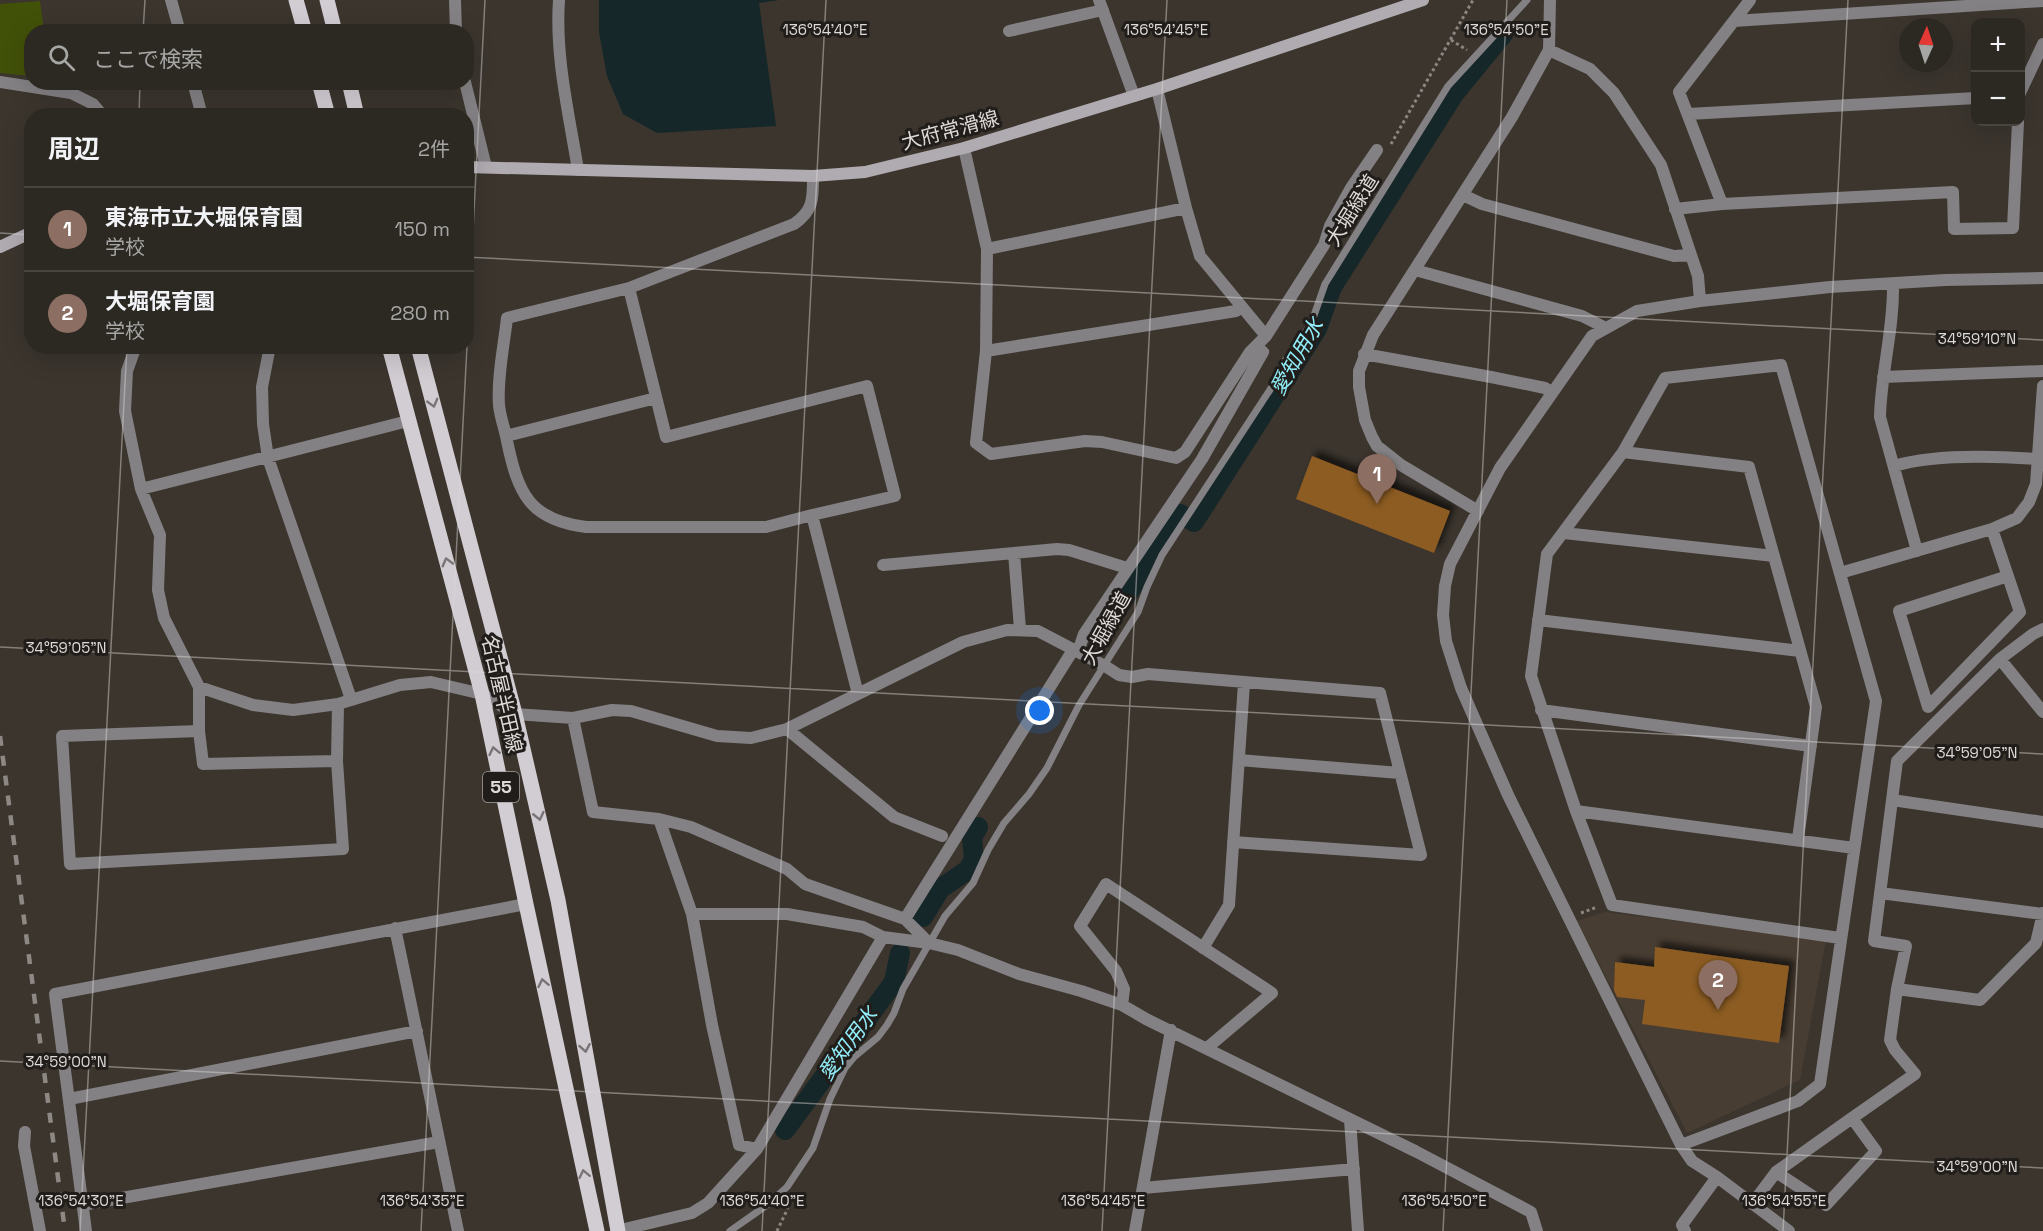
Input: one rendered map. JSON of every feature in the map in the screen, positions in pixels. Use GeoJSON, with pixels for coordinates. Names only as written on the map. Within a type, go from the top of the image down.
{"type":"FeatureCollection","features":[{"type":"Feature","properties":{"kind":"main road"},"geometry":{"type":"LineString","coordinates":[[296,0],[303,24]]}},
{"type":"Feature","properties":{"kind":"main road"},"geometry":{"type":"LineString","coordinates":[[327,0],[333,24]]}},
{"type":"Feature","properties":{"kind":"main road","name":"大府常滑線"},"geometry":{"type":"LineString","coordinates":[[474,167],[813,176],[865,172],[964,148],[1157,89],[1423,0]]}},
{"type":"Feature","properties":{"kind":"main road"},"geometry":{"type":"LineString","coordinates":[[321,90],[326,108]]}},
{"type":"Feature","properties":{"kind":"main road"},"geometry":{"type":"LineString","coordinates":[[351,90],[355,108]]}},
{"type":"Feature","properties":{"kind":"main road"},"geometry":{"type":"LineString","coordinates":[[0,247],[24,235]]}},
{"type":"Feature","properties":{"kind":"main road","name":"名古屋半田線"},"geometry":{"type":"LineString","coordinates":[[391,354],[482,694],[525,904],[597,1231]]}},
{"type":"Feature","properties":{"kind":"main road","name":"名古屋半田線"},"geometry":{"type":"LineString","coordinates":[[420,354],[515,714],[558,900],[617,1231]]}},
{"type":"Feature","properties":{"kind":"street"},"geometry":{"type":"LineString","coordinates":[[171,0],[178,24]]}},
{"type":"Feature","properties":{"kind":"street"},"geometry":{"type":"LineString","coordinates":[[455,0],[456,24]]}},
{"type":"Feature","properties":{"kind":"street"},"geometry":{"type":"LineString","coordinates":[[559,0],[557,25],[562,71],[578,170]]}},
{"type":"Feature","properties":{"kind":"street"},"geometry":{"type":"LineString","coordinates":[[1478,511],[1401,465],[1377,446],[1365,420],[1361,403],[1359,371],[1373,335],[1512,117],[1549,50],[1550,0]]}},
{"type":"Feature","properties":{"kind":"street"},"geometry":{"type":"LineString","coordinates":[[1722,204],[1678,92],[1750,0]]}},
{"type":"Feature","properties":{"kind":"street"},"geometry":{"type":"LineString","coordinates":[[1734,21],[2043,1]]}},
{"type":"Feature","properties":{"kind":"street"},"geometry":{"type":"LineString","coordinates":[[1009,31],[1101,5],[1134,96]]}},
{"type":"Feature","properties":{"kind":"street"},"geometry":{"type":"LineString","coordinates":[[2025,82],[2043,44]]}},
{"type":"Feature","properties":{"kind":"street"},"geometry":{"type":"LineString","coordinates":[[1549,50],[1590,69],[1614,93],[1661,165],[1698,276],[1700,301]]}},
{"type":"Feature","properties":{"kind":"street"},"geometry":{"type":"LineString","coordinates":[[0,82],[24,86]]}},
{"type":"Feature","properties":{"kind":"street"},"geometry":{"type":"LineString","coordinates":[[1157,89],[1200,256],[1266,336]]}},
{"type":"Feature","properties":{"kind":"street"},"geometry":{"type":"LineString","coordinates":[[52,90],[71,93],[96,108]]}},
{"type":"Feature","properties":{"kind":"street"},"geometry":{"type":"LineString","coordinates":[[195,90],[200,108]]}},
{"type":"Feature","properties":{"kind":"street"},"geometry":{"type":"LineString","coordinates":[[467,90],[471,108]]}},
{"type":"Feature","properties":{"kind":"street"},"geometry":{"type":"LineString","coordinates":[[1688,114],[1971,98]]}},
{"type":"Feature","properties":{"kind":"street"},"geometry":{"type":"LineString","coordinates":[[474,118],[486,167]]}},
{"type":"Feature","properties":{"kind":"street"},"geometry":{"type":"LineString","coordinates":[[1675,209],[1722,204],[1953,192],[1954,229],[2013,228],[2018,126]]}},
{"type":"Feature","properties":{"kind":"street"},"geometry":{"type":"LineString","coordinates":[[964,148],[987,249],[986,351],[976,443],[991,454],[1085,441],[1102,442],[1176,458],[1185,452],[1256,345],[1266,336],[1324,245],[1330,226],[1351,188],[1377,150]]}},
{"type":"Feature","properties":{"kind":"street"},"geometry":{"type":"LineString","coordinates":[[629,288],[666,437],[867,386],[895,496],[766,528],[586,527],[567,525],[543,513],[526,496],[515,475],[499,406],[507,318],[629,288],[794,224],[806,215],[813,195],[813,176]]}},
{"type":"Feature","properties":{"kind":"street"},"geometry":{"type":"LineString","coordinates":[[1463,195],[1482,204],[1674,256],[1691,255]]}},
{"type":"Feature","properties":{"kind":"street"},"geometry":{"type":"LineString","coordinates":[[987,249],[1186,208]]}},
{"type":"Feature","properties":{"kind":"street"},"geometry":{"type":"LineString","coordinates":[[1415,270],[1582,316],[1606,328]]}},
{"type":"Feature","properties":{"kind":"street"},"geometry":{"type":"LineString","coordinates":[[1789,1231],[1692,1161],[1680,1145],[1503,784],[1461,688],[1446,641],[1443,615],[1445,586],[1450,564],[1500,468],[1592,336],[1637,311],[1700,301],[1830,287],[1945,280],[2043,278]]}},
{"type":"Feature","properties":{"kind":"street"},"geometry":{"type":"LineString","coordinates":[[1893,284],[1894,307],[1883,377],[1880,417],[1917,551]]}},
{"type":"Feature","properties":{"kind":"street"},"geometry":{"type":"LineString","coordinates":[[986,351],[1236,311],[1242,307]]}},
{"type":"Feature","properties":{"kind":"street"},"geometry":{"type":"LineString","coordinates":[[905,919],[1126,568],[1202,459],[1263,352],[1256,345]]}},
{"type":"Feature","properties":{"kind":"street"},"geometry":{"type":"LineString","coordinates":[[133,354],[127,371],[125,411],[141,489],[160,535],[158,590],[164,618],[199,687],[199,731],[203,764],[337,761]]}},
{"type":"Feature","properties":{"kind":"street"},"geometry":{"type":"LineString","coordinates":[[268,354],[261,387],[268,458],[351,699]]}},
{"type":"Feature","properties":{"kind":"street"},"geometry":{"type":"LineString","coordinates":[[1364,354],[1502,379],[1545,388],[1552,393]]}},
{"type":"Feature","properties":{"kind":"street"},"geometry":{"type":"LineString","coordinates":[[1680,1145],[1798,1101],[1820,1084],[1876,701],[1781,365],[1665,378],[1623,452],[1547,554],[1532,676],[1541,710],[1612,905],[1840,938]]}},
{"type":"Feature","properties":{"kind":"street"},"geometry":{"type":"LineString","coordinates":[[1883,377],[2043,371]]}},
{"type":"Feature","properties":{"kind":"street"},"geometry":{"type":"LineString","coordinates":[[1840,573],[1992,529],[2018,518],[2039,483],[2038,459],[2043,386]]}},
{"type":"Feature","properties":{"kind":"street"},"geometry":{"type":"LineString","coordinates":[[506,436],[656,398]]}},
{"type":"Feature","properties":{"kind":"street"},"geometry":{"type":"LineString","coordinates":[[141,489],[408,421]]}},
{"type":"Feature","properties":{"kind":"street"},"geometry":{"type":"LineString","coordinates":[[1623,452],[1749,467],[1816,707],[1798,839]]}},
{"type":"Feature","properties":{"kind":"street"},"geometry":{"type":"LineString","coordinates":[[1894,466],[1914,460],[2009,457],[2038,459]]}},
{"type":"Feature","properties":{"kind":"street"},"geometry":{"type":"LineString","coordinates":[[812,515],[858,694]]}},
{"type":"Feature","properties":{"kind":"street"},"geometry":{"type":"LineString","coordinates":[[1992,529],[2008,576],[2020,612],[1928,707],[1899,611],[2008,576]]}},
{"type":"Feature","properties":{"kind":"street"},"geometry":{"type":"LineString","coordinates":[[1564,533],[1774,556]]}},
{"type":"Feature","properties":{"kind":"street"},"geometry":{"type":"LineString","coordinates":[[883,565],[1057,549],[1069,550],[1126,568]]}},
{"type":"Feature","properties":{"kind":"street"},"geometry":{"type":"LineString","coordinates":[[1014,553],[1020,629]]}},
{"type":"Feature","properties":{"kind":"street"},"geometry":{"type":"LineString","coordinates":[[1538,620],[1800,651]]}},
{"type":"Feature","properties":{"kind":"street"},"geometry":{"type":"LineString","coordinates":[[199,687],[253,705],[293,710],[338,704],[400,685],[431,682],[482,694],[515,714],[573,718],[612,710],[631,711],[717,736],[735,739],[752,738],[787,729],[963,642],[993,632],[1020,629],[1038,631],[1119,675],[1132,678],[1148,674],[1380,693],[1420,855],[1233,842]]}},
{"type":"Feature","properties":{"kind":"street"},"geometry":{"type":"LineString","coordinates":[[1752,1204],[1776,1172],[1915,1074],[1895,1050],[1890,1040],[1906,946],[1874,941],[1897,761],[2000,659],[2043,629]]}},
{"type":"Feature","properties":{"kind":"street"},"geometry":{"type":"LineString","coordinates":[[2000,659],[2043,712]]}},
{"type":"Feature","properties":{"kind":"street"},"geometry":{"type":"LineString","coordinates":[[1203,948],[1229,906],[1244,683]]}},
{"type":"Feature","properties":{"kind":"street"},"geometry":{"type":"LineString","coordinates":[[199,731],[63,736],[70,864],[343,849],[337,761],[338,704]]}},
{"type":"Feature","properties":{"kind":"street"},"geometry":{"type":"LineString","coordinates":[[1541,710],[1811,746]]}},
{"type":"Feature","properties":{"kind":"street"},"geometry":{"type":"LineString","coordinates":[[573,718],[593,812],[659,819],[691,827],[777,864],[805,884],[905,919],[929,943]]}},
{"type":"Feature","properties":{"kind":"street"},"geometry":{"type":"LineString","coordinates":[[787,729],[894,817],[942,836]]}},
{"type":"Feature","properties":{"kind":"street"},"geometry":{"type":"LineString","coordinates":[[1239,760],[1400,773]]}},
{"type":"Feature","properties":{"kind":"street"},"geometry":{"type":"LineString","coordinates":[[1892,800],[2043,822]]}},
{"type":"Feature","properties":{"kind":"street"},"geometry":{"type":"LineString","coordinates":[[1576,811],[1854,848]]}},
{"type":"Feature","properties":{"kind":"street"},"geometry":{"type":"LineString","coordinates":[[659,819],[692,914],[712,1025],[739,1145],[757,1149]]}},
{"type":"Feature","properties":{"kind":"street"},"geometry":{"type":"LineString","coordinates":[[1122,1005],[1124,989],[1116,971],[1080,926],[1106,884],[1272,993],[1207,1048]]}},
{"type":"Feature","properties":{"kind":"street"},"geometry":{"type":"LineString","coordinates":[[1880,892],[2043,914],[2036,943],[1980,1000],[1897,989]]}},
{"type":"Feature","properties":{"kind":"street"},"geometry":{"type":"LineString","coordinates":[[86,1231],[55,994],[525,904]]}},
{"type":"Feature","properties":{"kind":"street"},"geometry":{"type":"LineString","coordinates":[[692,914],[787,914],[862,927],[883,937],[929,943],[958,950],[1019,974],[1122,1005],[1531,1212],[1537,1231]]}},
{"type":"Feature","properties":{"kind":"street"},"geometry":{"type":"LineString","coordinates":[[395,928],[458,1231]]}},
{"type":"Feature","properties":{"kind":"street"},"geometry":{"type":"LineString","coordinates":[[617,1231],[682,1216],[701,1209],[757,1149],[883,937]]}},
{"type":"Feature","properties":{"kind":"street"},"geometry":{"type":"LineString","coordinates":[[1135,1231],[1171,1030]]}},
{"type":"Feature","properties":{"kind":"street"},"geometry":{"type":"LineString","coordinates":[[69,1099],[417,1031]]}},
{"type":"Feature","properties":{"kind":"street"},"geometry":{"type":"LineString","coordinates":[[1776,1172],[1826,1205],[1876,1151],[1852,1118]]}},
{"type":"Feature","properties":{"kind":"street"},"geometry":{"type":"LineString","coordinates":[[1350,1120],[1358,1231]]}},
{"type":"Feature","properties":{"kind":"street"},"geometry":{"type":"LineString","coordinates":[[25,1132],[24,1146],[39,1231]]}},
{"type":"Feature","properties":{"kind":"street"},"geometry":{"type":"LineString","coordinates":[[82,1205],[439,1142]]}},
{"type":"Feature","properties":{"kind":"street"},"geometry":{"type":"LineString","coordinates":[[1143,1188],[1354,1170]]}},
{"type":"Feature","properties":{"kind":"street"},"geometry":{"type":"LineString","coordinates":[[1685,1231],[1682,1224],[1717,1177]]}},
{"type":"Feature","properties":{"kind":"lane","name":"大堀緑道"},"geometry":{"type":"LineString","coordinates":[[730,1231],[768,1205],[787,1187],[813,1148],[830,1099],[845,1068],[854,1057],[878,1037],[887,1025],[903,988],[945,916],[973,883],[988,850],[1004,823],[1029,794],[1047,768],[1079,705],[1138,612],[1165,550],[1311,324],[1325,284],[1442,95],[1475,54],[1527,0]]}},
{"type":"Feature","properties":{"kind":"path"},"geometry":{"type":"LineString","coordinates":[[1390,146],[1473,0]]}},
{"type":"Feature","properties":{"kind":"path"},"geometry":{"type":"LineString","coordinates":[[1450,40],[1475,54]]}},
{"type":"Feature","properties":{"kind":"path"},"geometry":{"type":"LineString","coordinates":[[1568,917],[1611,902]]}},
{"type":"Feature","properties":{"kind":"path"},"geometry":{"type":"LineString","coordinates":[[777,1231],[787,1209],[789,1193],[787,1187]]}},
{"type":"Feature","properties":{"kind":"shaded area"},"geometry":{"type":"Polygon","coordinates":[[[599,0],[779,0],[759,3],[776,126],[657,133],[623,114],[607,76],[599,32],[599,0]]]}},
{"type":"Feature","properties":{"kind":"shaded area"},"geometry":{"type":"Polygon","coordinates":[[[1605,912],[1826,940],[1800,1080],[1687,1133],[1577,921],[1605,912]]]}},
{"type":"Feature","properties":{"kind":"green space"},"geometry":{"type":"Polygon","coordinates":[[[40,1],[43,24],[24,24],[24,75],[0,73],[0,4],[40,1]]]}},
{"type":"Feature","properties":{"kind":"building"},"geometry":{"type":"Polygon","coordinates":[[[1312,456],[1450,511],[1434,553],[1296,499],[1312,456]]]}},
{"type":"Feature","properties":{"kind":"building"},"geometry":{"type":"Polygon","coordinates":[[[1655,947],[1789,966],[1779,1043],[1642,1024],[1645,1000],[1617,997],[1614,990],[1615,962],[1654,967],[1655,947]]]}},
{"type":"Feature","properties":{"kind":"waterway","name":"愛知用水"},"geometry":{"type":"LineString","coordinates":[[1103,631],[1180,514],[1194,522],[1317,329],[1332,287],[1454,94],[1504,33]]}},
{"type":"Feature","properties":{"kind":"waterway","name":"愛知用水"},"geometry":{"type":"LineString","coordinates":[[923,917],[940,889],[969,869],[974,859],[972,838],[978,827]]}},
{"type":"Feature","properties":{"kind":"waterway","name":"愛知用水"},"geometry":{"type":"LineString","coordinates":[[785,1130],[894,982],[900,953]]}},
{"type":"Feature","properties":{"kind":"railway"},"geometry":{"type":"LineString","coordinates":[[0,736],[65,1231]]}},
{"type":"Feature","properties":{"kind":"place","name":"東海市立大堀保育園"},"geometry":{"type":"Point","coordinates":[1377,504]}},
{"type":"Feature","properties":{"kind":"place","name":"大堀保育園"},"geometry":{"type":"Point","coordinates":[1718,1010]}}]}
